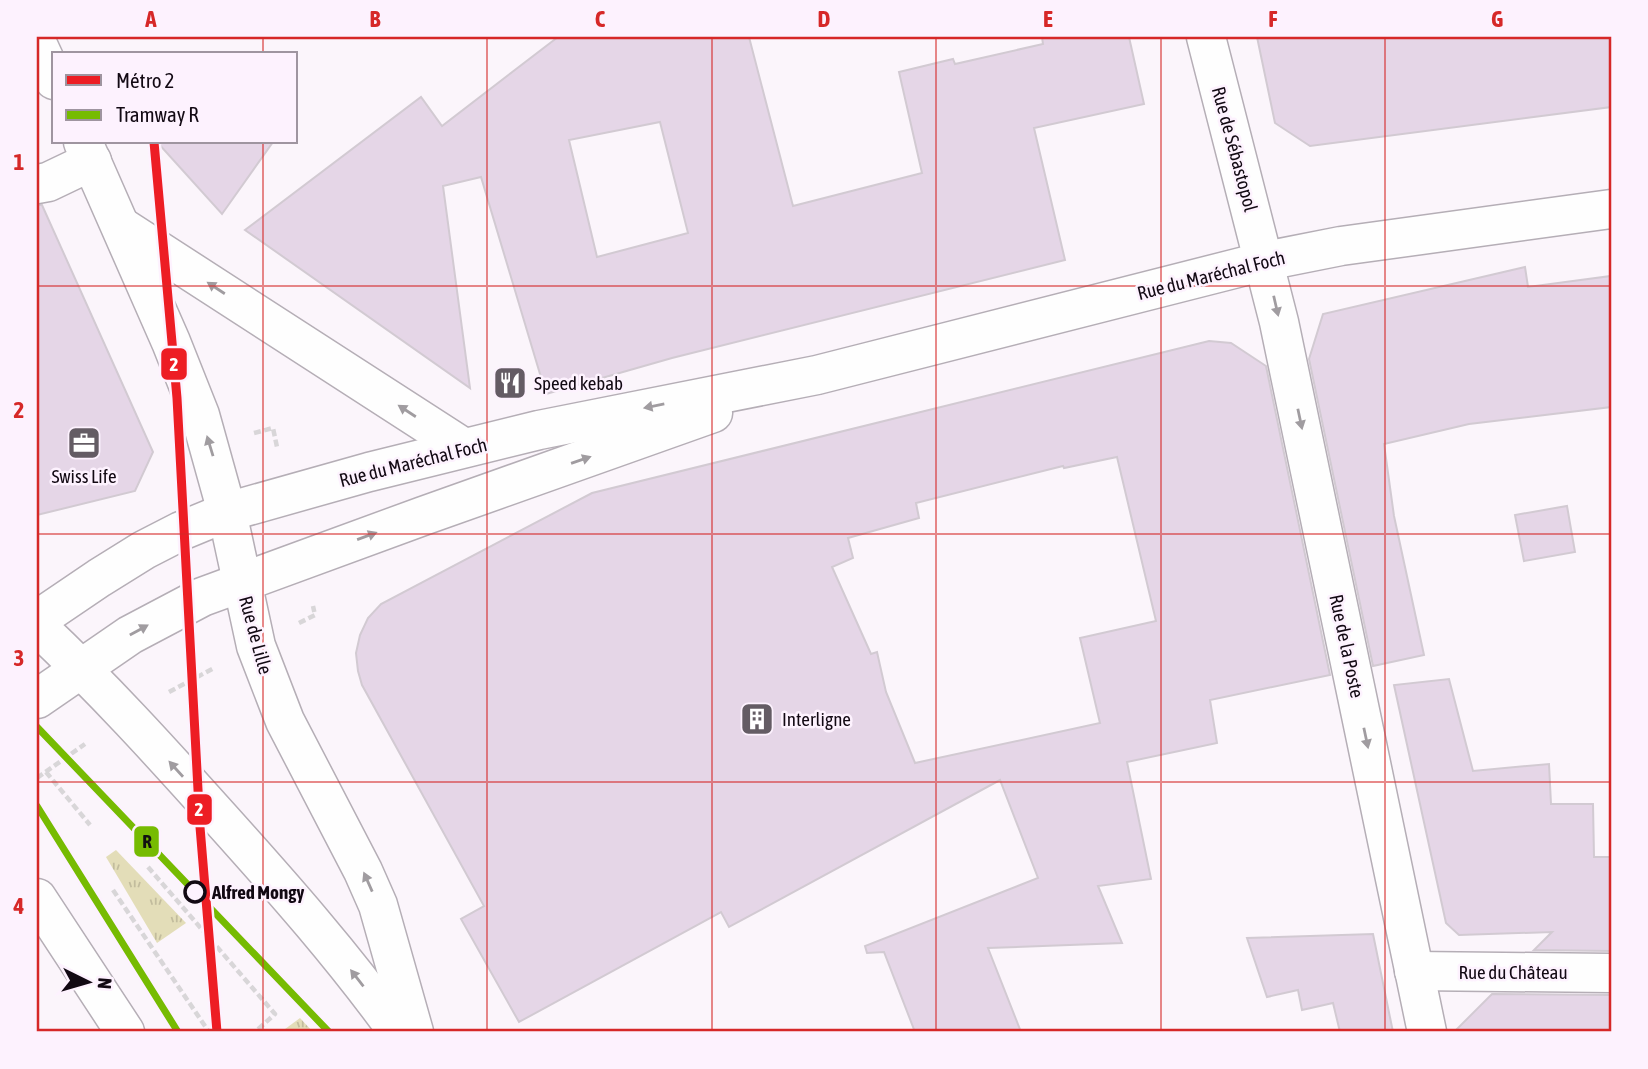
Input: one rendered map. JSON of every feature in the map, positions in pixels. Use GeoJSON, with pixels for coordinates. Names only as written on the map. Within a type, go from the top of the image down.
{"type":"FeatureCollection","features":[{"type":"Feature","properties":{"kind":"main road","name":"Rue de Sébastopol"},"geometry":{"type":"LineString","coordinates":[[1206,37],[1265,261]]}},
{"type":"Feature","properties":{"kind":"main road"},"geometry":{"type":"LineString","coordinates":[[37,43],[52,76]]}},
{"type":"Feature","properties":{"kind":"main road"},"geometry":{"type":"LineString","coordinates":[[37,184],[48,182],[88,151]]}},
{"type":"Feature","properties":{"kind":"main road","name":"Rue de Lille"},"geometry":{"type":"LineString","coordinates":[[88,151],[200,415],[227,512],[256,646],[270,687],[378,905],[414,1032]]}},
{"type":"Feature","properties":{"kind":"main road","name":"Rue du Maréchal Foch"},"geometry":{"type":"LineString","coordinates":[[37,620],[144,550],[171,535],[227,512],[464,448],[564,424],[817,375],[1265,261],[1341,246],[1611,209]]}},
{"type":"Feature","properties":{"kind":"main road"},"geometry":{"type":"LineString","coordinates":[[122,227],[464,448]]}},
{"type":"Feature","properties":{"kind":"main road","name":"Rue de la Poste"},"geometry":{"type":"LineString","coordinates":[[1265,261],[1427,1032]]}},
{"type":"Feature","properties":{"kind":"main road","name":"Rue du Maréchal Foch"},"geometry":{"type":"LineString","coordinates":[[37,699],[142,628],[202,597],[817,375]]}},
{"type":"Feature","properties":{"kind":"main road"},"geometry":{"type":"LineString","coordinates":[[37,626],[127,715],[288,893],[398,1032]]}},
{"type":"Feature","properties":{"kind":"main road"},"geometry":{"type":"LineString","coordinates":[[37,898],[125,1032]]}},
{"type":"Feature","properties":{"kind":"main road","name":"Rue du Château"},"geometry":{"type":"LineString","coordinates":[[1414,971],[1611,973]]}},
{"type":"Feature","properties":{"kind":"path"},"geometry":{"type":"LineString","coordinates":[[37,778],[127,715]]}},
{"type":"Feature","properties":{"kind":"path"},"geometry":{"type":"LineString","coordinates":[[46,772],[90,825]]}},
{"type":"Feature","properties":{"kind":"path"},"geometry":{"type":"LineString","coordinates":[[148,867],[275,1014],[255,1032]]}},
{"type":"Feature","properties":{"kind":"path"},"geometry":{"type":"LineString","coordinates":[[113,890],[209,1032]]}},
{"type":"Feature","properties":{"kind":"green space"},"geometry":{"type":"Polygon","coordinates":[[[116,850],[186,923],[157,943],[106,857],[116,850]]]}},
{"type":"Feature","properties":{"kind":"green space"},"geometry":{"type":"Polygon","coordinates":[[[300,1018],[313,1032],[281,1032],[300,1018]]]}},
{"type":"Feature","properties":{"kind":"building"},"geometry":{"type":"Polygon","coordinates":[[[558,37],[749,37],[793,206],[922,173],[899,72],[953,59],[955,64],[1043,44],[1042,37],[1129,37],[1144,104],[1034,128],[1065,260],[672,358],[546,394],[481,177],[443,186],[470,388],[245,230],[421,97],[442,126],[558,37]],[[660,122],[569,140],[597,257],[688,233],[660,122]]]}},
{"type":"Feature","properties":{"kind":"building"},"geometry":{"type":"Polygon","coordinates":[[[1257,37],[1611,37],[1611,107],[1310,146],[1275,123],[1257,37]]]}},
{"type":"Feature","properties":{"kind":"building"},"geometry":{"type":"Polygon","coordinates":[[[159,144],[272,144],[222,214],[159,144]]]}},
{"type":"Feature","properties":{"kind":"building"},"geometry":{"type":"Polygon","coordinates":[[[37,205],[42,205],[153,452],[135,491],[37,515],[37,205]]]}},
{"type":"Feature","properties":{"kind":"building"},"geometry":{"type":"Polygon","coordinates":[[[1525,267],[1528,287],[1611,276],[1611,407],[1469,424],[1384,444],[1394,516],[1424,655],[1373,666],[1309,359],[1323,314],[1525,267]]]}},
{"type":"Feature","properties":{"kind":"building"},"geometry":{"type":"Polygon","coordinates":[[[1209,341],[1231,343],[1266,366],[1330,675],[1210,700],[1217,743],[1127,762],[1151,879],[1098,886],[1122,943],[988,948],[1021,1032],[915,1032],[884,952],[867,953],[865,946],[1038,878],[1000,780],[729,927],[721,912],[519,1022],[461,919],[484,906],[362,685],[356,653],[368,618],[381,604],[592,493],[1209,341]],[[1117,457],[1064,468],[1063,466],[916,503],[919,518],[848,538],[853,558],[832,567],[871,654],[877,652],[886,692],[915,763],[1100,723],[1080,638],[1156,621],[1117,457]]]}},
{"type":"Feature","properties":{"kind":"building"},"geometry":{"type":"Polygon","coordinates":[[[1567,506],[1575,552],[1524,561],[1515,515],[1567,506]]]}},
{"type":"Feature","properties":{"kind":"building"},"geometry":{"type":"Polygon","coordinates":[[[1449,679],[1473,771],[1549,764],[1551,804],[1593,804],[1594,857],[1611,857],[1611,951],[1534,950],[1552,932],[1459,935],[1446,923],[1394,685],[1449,679]]]}},
{"type":"Feature","properties":{"kind":"building"},"geometry":{"type":"Polygon","coordinates":[[[1373,934],[1393,1032],[1340,1032],[1333,1003],[1302,1010],[1298,990],[1267,997],[1247,938],[1373,934]]]}},
{"type":"Feature","properties":{"kind":"building"},"geometry":{"type":"Polygon","coordinates":[[[1492,994],[1611,995],[1611,1032],[1454,1032],[1492,994]]]}},
{"type":"Feature","properties":{"kind":"metro line","name":"2"},"geometry":{"type":"LineString","coordinates":[[154,144],[177,398],[200,827],[217,1032]]}},
{"type":"Feature","properties":{"kind":"tram line","name":"R"},"geometry":{"type":"LineString","coordinates":[[37,727],[329,1032]]}},
{"type":"Feature","properties":{"kind":"tram line","name":"R"},"geometry":{"type":"LineString","coordinates":[[37,806],[178,1032]]}},
{"type":"Feature","properties":{"kind":"place","name":"Speed kebab"},"geometry":{"type":"Point","coordinates":[510,383]}},
{"type":"Feature","properties":{"kind":"place","name":"Swiss Life"},"geometry":{"type":"Point","coordinates":[84,443]}},
{"type":"Feature","properties":{"kind":"place","name":"Interligne"},"geometry":{"type":"Point","coordinates":[757,719]}},
{"type":"Feature","properties":{"kind":"place","name":"Alfred Mongy"},"geometry":{"type":"Point","coordinates":[195,892]}}]}
